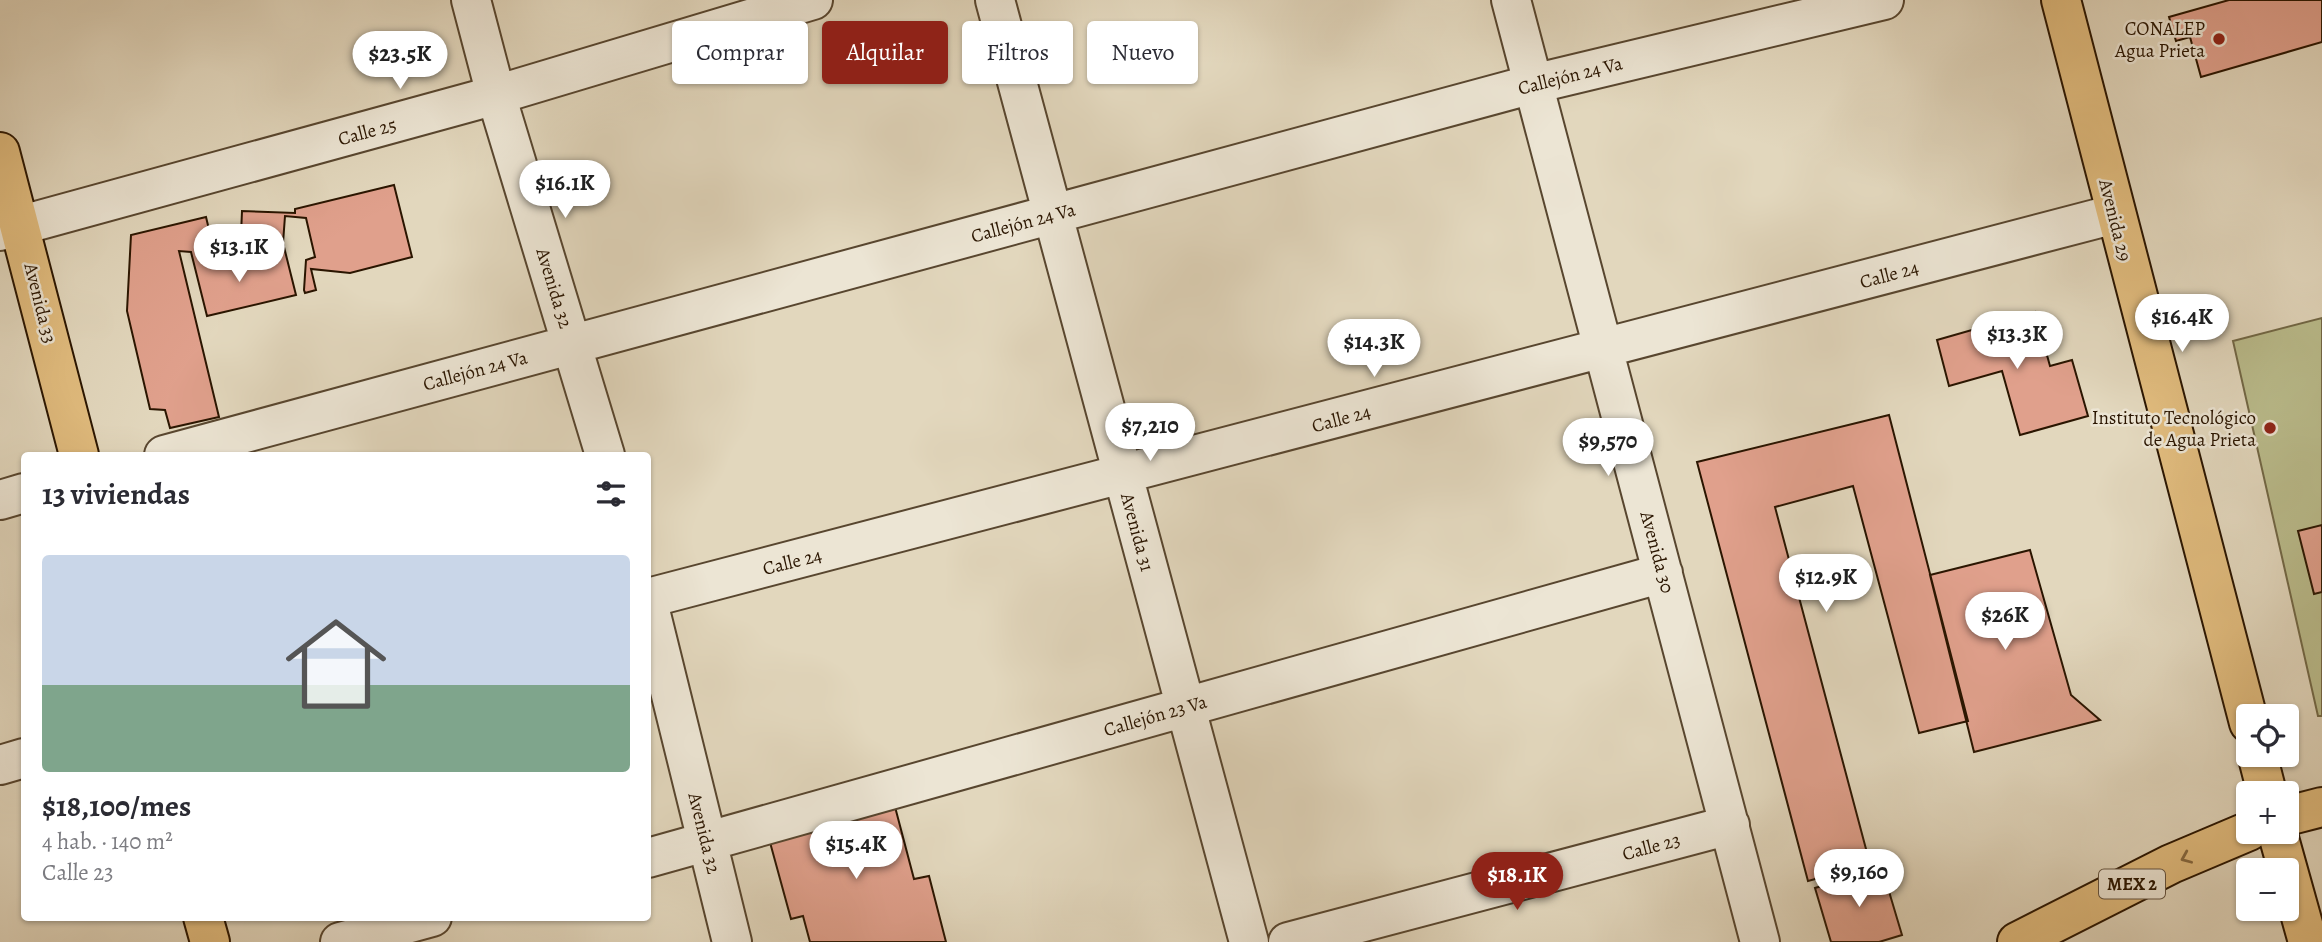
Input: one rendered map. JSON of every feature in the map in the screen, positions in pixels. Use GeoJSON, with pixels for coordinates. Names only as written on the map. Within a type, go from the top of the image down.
{"type":"FeatureCollection","features":[{"type":"Feature","properties":{"kind":"main road","name":"Avenida 29"},"geometry":{"type":"LineString","coordinates":[[2062,0],[2115,214],[2244,704]]}},
{"type":"Feature","properties":{"kind":"main road","name":"Avenida 33"},"geometry":{"type":"LineString","coordinates":[[0,152],[11,229],[78,452]]}},
{"type":"Feature","properties":{"kind":"main road"},"geometry":{"type":"LineString","coordinates":[[2299,813],[2322,807]]}},
{"type":"Feature","properties":{"kind":"main road","name":"MEX 2"},"geometry":{"type":"LineString","coordinates":[[2017,942],[2171,864],[2236,836]]}},
{"type":"Feature","properties":{"kind":"main road"},"geometry":{"type":"LineString","coordinates":[[2280,844],[2302,933]]}},
{"type":"Feature","properties":{"kind":"main road"},"geometry":{"type":"LineString","coordinates":[[204,921],[210,942]]}},
{"type":"Feature","properties":{"kind":"street","name":"Avenida 32"},"geometry":{"type":"LineString","coordinates":[[471,0],[496,95],[604,452]]}},
{"type":"Feature","properties":{"kind":"street","name":"Calle 25"},"geometry":{"type":"LineString","coordinates":[[11,229],[496,95],[813,0]]}},
{"type":"Feature","properties":{"kind":"street","name":"Avenida 31"},"geometry":{"type":"LineString","coordinates":[[995,0],[1249,942]]}},
{"type":"Feature","properties":{"kind":"street","name":"Avenida 30"},"geometry":{"type":"LineString","coordinates":[[1511,0],[1760,942]]}},
{"type":"Feature","properties":{"kind":"street","name":"Callejón 24 Va"},"geometry":{"type":"LineString","coordinates":[[175,452],[1533,84],[1884,0]]}},
{"type":"Feature","properties":{"kind":"street","name":"Calle 24"},"geometry":{"type":"LineString","coordinates":[[651,599],[2115,214]]}},
{"type":"Feature","properties":{"kind":"street"},"geometry":{"type":"LineString","coordinates":[[0,500],[21,494]]}},
{"type":"Feature","properties":{"kind":"street","name":"Callejón 23 Va"},"geometry":{"type":"LineString","coordinates":[[651,857],[1663,573]]}},
{"type":"Feature","properties":{"kind":"street","name":"Avenida 32"},"geometry":{"type":"LineString","coordinates":[[651,612],[732,942]]}},
{"type":"Feature","properties":{"kind":"street"},"geometry":{"type":"LineString","coordinates":[[0,765],[21,759]]}},
{"type":"Feature","properties":{"kind":"street","name":"Calle 23"},"geometry":{"type":"LineString","coordinates":[[1288,942],[1730,825]]}},
{"type":"Feature","properties":{"kind":"street"},"geometry":{"type":"LineString","coordinates":[[340,942],[417,921]]}},
{"type":"Feature","properties":{"kind":"green space"},"geometry":{"type":"Polygon","coordinates":[[[2322,318],[2322,716],[2318,716],[2233,341],[2322,318]]]}},
{"type":"Feature","properties":{"kind":"building"},"geometry":{"type":"Polygon","coordinates":[[[2229,0],[2322,0],[2322,42],[2201,77],[2190,37],[2176,41],[2169,17],[2229,0]]]}},
{"type":"Feature","properties":{"kind":"building"},"geometry":{"type":"Polygon","coordinates":[[[394,185],[412,257],[350,273],[311,269],[316,290],[305,293],[304,290],[306,260],[315,257],[306,218],[285,216],[283,243],[296,295],[207,316],[191,252],[179,251],[219,417],[170,428],[165,410],[150,409],[127,311],[131,235],[206,217],[212,242],[241,235],[242,211],[295,213],[295,209],[394,185]]]}},
{"type":"Feature","properties":{"kind":"building"},"geometry":{"type":"Polygon","coordinates":[[[2035,312],[2050,366],[2072,360],[2088,416],[2020,435],[2002,371],[1949,386],[1937,340],[2035,312]]]}},
{"type":"Feature","properties":{"kind":"building"},"geometry":{"type":"Polygon","coordinates":[[[1889,415],[1968,721],[1919,733],[1853,486],[1775,507],[1870,864],[1808,881],[1697,462],[1889,415]]]}},
{"type":"Feature","properties":{"kind":"building"},"geometry":{"type":"Polygon","coordinates":[[[2322,525],[2322,592],[2314,594],[2298,531],[2322,525]]]}},
{"type":"Feature","properties":{"kind":"building"},"geometry":{"type":"Polygon","coordinates":[[[2030,550],[2071,695],[2100,720],[1974,752],[1930,575],[2030,550]]]}},
{"type":"Feature","properties":{"kind":"building"},"geometry":{"type":"Polygon","coordinates":[[[894,803],[914,879],[929,876],[946,942],[810,942],[803,916],[791,919],[768,835],[894,803]]]}},
{"type":"Feature","properties":{"kind":"building"},"geometry":{"type":"Polygon","coordinates":[[[1882,868],[1902,935],[1879,942],[1831,942],[1815,888],[1882,868]]]}},
{"type":"Feature","properties":{"kind":"place","name":"CONALEP Agua Prieta"},"geometry":{"type":"Point","coordinates":[2219,39]}},
{"type":"Feature","properties":{"kind":"place","name":"Instituto Tecnológico de Agua Prieta"},"geometry":{"type":"Point","coordinates":[2270,428]}}]}
